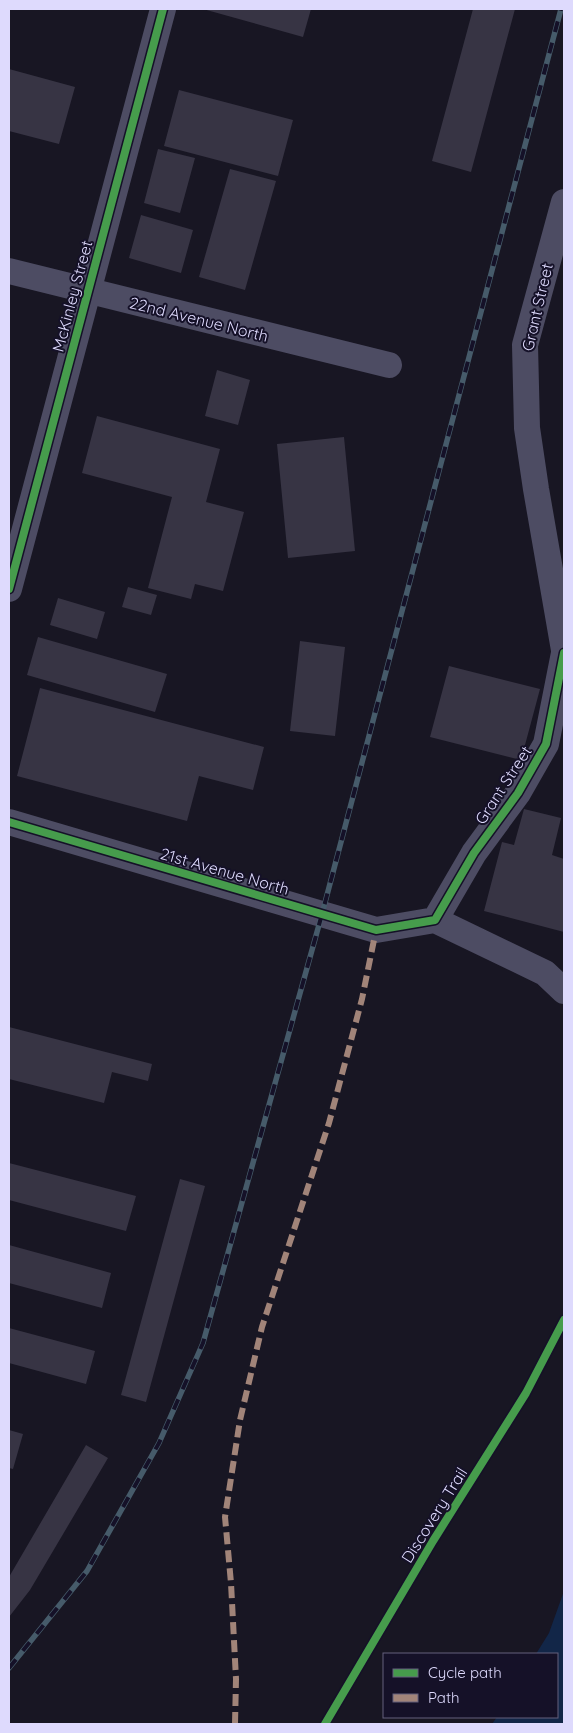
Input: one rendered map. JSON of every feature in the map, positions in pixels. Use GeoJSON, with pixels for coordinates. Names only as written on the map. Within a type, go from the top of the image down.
{"type":"FeatureCollection","features":[{"type":"Feature","properties":{"kind":"street","name":"McKinley Street"},"geometry":{"type":"LineString","coordinates":[[9,590],[163,9]]}},
{"type":"Feature","properties":{"kind":"street","name":"Grant Street"},"geometry":{"type":"LineString","coordinates":[[435,920],[474,853],[518,793],[546,744],[564,651],[536,489],[528,428],[525,345],[564,202]]}},
{"type":"Feature","properties":{"kind":"street","name":"22nd Avenue North"},"geometry":{"type":"LineString","coordinates":[[9,271],[389,366]]}},
{"type":"Feature","properties":{"kind":"street","name":"21st Avenue North"},"geometry":{"type":"LineString","coordinates":[[9,822],[376,930],[435,920]]}},
{"type":"Feature","properties":{"kind":"street"},"geometry":{"type":"LineString","coordinates":[[435,920],[545,973],[564,991]]}},
{"type":"Feature","properties":{"kind":"water"},"geometry":{"type":"Polygon","coordinates":[[[564,1591],[564,1724],[492,1724],[496,1718],[558,1718],[558,1653],[537,1653],[549,1633],[564,1591]]]}},
{"type":"Feature","properties":{"kind":"building"},"geometry":{"type":"Polygon","coordinates":[[[203,9],[311,9],[303,37],[203,9]]]}},
{"type":"Feature","properties":{"kind":"building"},"geometry":{"type":"Polygon","coordinates":[[[473,9],[515,9],[471,172],[432,161],[473,9]]]}},
{"type":"Feature","properties":{"kind":"building"},"geometry":{"type":"Polygon","coordinates":[[[9,69],[75,87],[59,144],[9,131],[9,69]]]}},
{"type":"Feature","properties":{"kind":"building"},"geometry":{"type":"Polygon","coordinates":[[[179,90],[293,120],[278,176],[164,146],[179,90]]]}},
{"type":"Feature","properties":{"kind":"building"},"geometry":{"type":"Polygon","coordinates":[[[158,149],[195,158],[180,213],[144,203],[158,149]]]}},
{"type":"Feature","properties":{"kind":"building"},"geometry":{"type":"Polygon","coordinates":[[[230,169],[276,181],[245,290],[199,277],[230,169]]]}},
{"type":"Feature","properties":{"kind":"building"},"geometry":{"type":"Polygon","coordinates":[[[141,215],[193,230],[181,273],[129,258],[141,215]]]}},
{"type":"Feature","properties":{"kind":"building"},"geometry":{"type":"Polygon","coordinates":[[[217,370],[250,380],[238,425],[205,416],[217,370]]]}},
{"type":"Feature","properties":{"kind":"building"},"geometry":{"type":"Polygon","coordinates":[[[97,416],[220,449],[206,502],[244,512],[223,591],[195,584],[191,599],[148,588],[172,497],[82,473],[97,416]]]}},
{"type":"Feature","properties":{"kind":"building"},"geometry":{"type":"Polygon","coordinates":[[[344,437],[355,551],[288,558],[277,444],[344,437]]]}},
{"type":"Feature","properties":{"kind":"building"},"geometry":{"type":"Polygon","coordinates":[[[128,587],[157,595],[151,615],[122,607],[128,587]]]}},
{"type":"Feature","properties":{"kind":"building"},"geometry":{"type":"Polygon","coordinates":[[[58,598],[105,612],[97,639],[50,625],[58,598]]]}},
{"type":"Feature","properties":{"kind":"building"},"geometry":{"type":"Polygon","coordinates":[[[38,637],[167,674],[155,712],[27,675],[38,637]]]}},
{"type":"Feature","properties":{"kind":"building"},"geometry":{"type":"Polygon","coordinates":[[[300,641],[345,647],[335,736],[290,731],[300,641]]]}},
{"type":"Feature","properties":{"kind":"building"},"geometry":{"type":"Polygon","coordinates":[[[449,666],[540,689],[521,760],[430,737],[449,666]]]}},
{"type":"Feature","properties":{"kind":"building"},"geometry":{"type":"Polygon","coordinates":[[[40,688],[264,747],[253,790],[199,776],[187,821],[17,776],[40,688]]]}},
{"type":"Feature","properties":{"kind":"building"},"geometry":{"type":"Polygon","coordinates":[[[524,809],[561,818],[552,855],[564,859],[564,932],[484,911],[502,842],[514,845],[524,809]]]}},
{"type":"Feature","properties":{"kind":"building"},"geometry":{"type":"Polygon","coordinates":[[[9,1027],[152,1064],[148,1081],[112,1072],[104,1103],[9,1079],[9,1027]]]}},
{"type":"Feature","properties":{"kind":"building"},"geometry":{"type":"Polygon","coordinates":[[[9,1163],[136,1196],[126,1231],[9,1200],[9,1163]]]}},
{"type":"Feature","properties":{"kind":"building"},"geometry":{"type":"Polygon","coordinates":[[[180,1179],[205,1186],[146,1402],[121,1395],[180,1179]]]}},
{"type":"Feature","properties":{"kind":"building"},"geometry":{"type":"Polygon","coordinates":[[[9,1245],[111,1273],[102,1308],[9,1283],[9,1245]]]}},
{"type":"Feature","properties":{"kind":"building"},"geometry":{"type":"Polygon","coordinates":[[[9,1328],[95,1351],[86,1384],[9,1363],[9,1328]]]}},
{"type":"Feature","properties":{"kind":"building"},"geometry":{"type":"Polygon","coordinates":[[[9,1430],[23,1434],[13,1469],[9,1468],[9,1430]]]}},
{"type":"Feature","properties":{"kind":"building"},"geometry":{"type":"Polygon","coordinates":[[[86,1445],[108,1458],[30,1590],[9,1617],[9,1577],[86,1445]]]}},
{"type":"Feature","properties":{"kind":"railway"},"geometry":{"type":"LineString","coordinates":[[9,1668],[87,1571],[159,1443],[203,1343],[322,914],[561,9]]}},
{"type":"Feature","properties":{"kind":"marked path"},"geometry":{"type":"LineString","coordinates":[[235,1724],[236,1679],[231,1583],[225,1517],[240,1420],[262,1327],[329,1123],[362,999],[376,930]]}},
{"type":"Feature","properties":{"kind":"cycle path"},"geometry":{"type":"LineString","coordinates":[[9,589],[163,9]]}},
{"type":"Feature","properties":{"kind":"cycle path"},"geometry":{"type":"LineString","coordinates":[[9,822],[376,930],[435,920],[474,853],[518,793],[546,744],[564,653]]}},
{"type":"Feature","properties":{"kind":"cycle path","name":"Discovery Trail"},"geometry":{"type":"LineString","coordinates":[[325,1724],[433,1541],[526,1393],[564,1320]]}}]}
